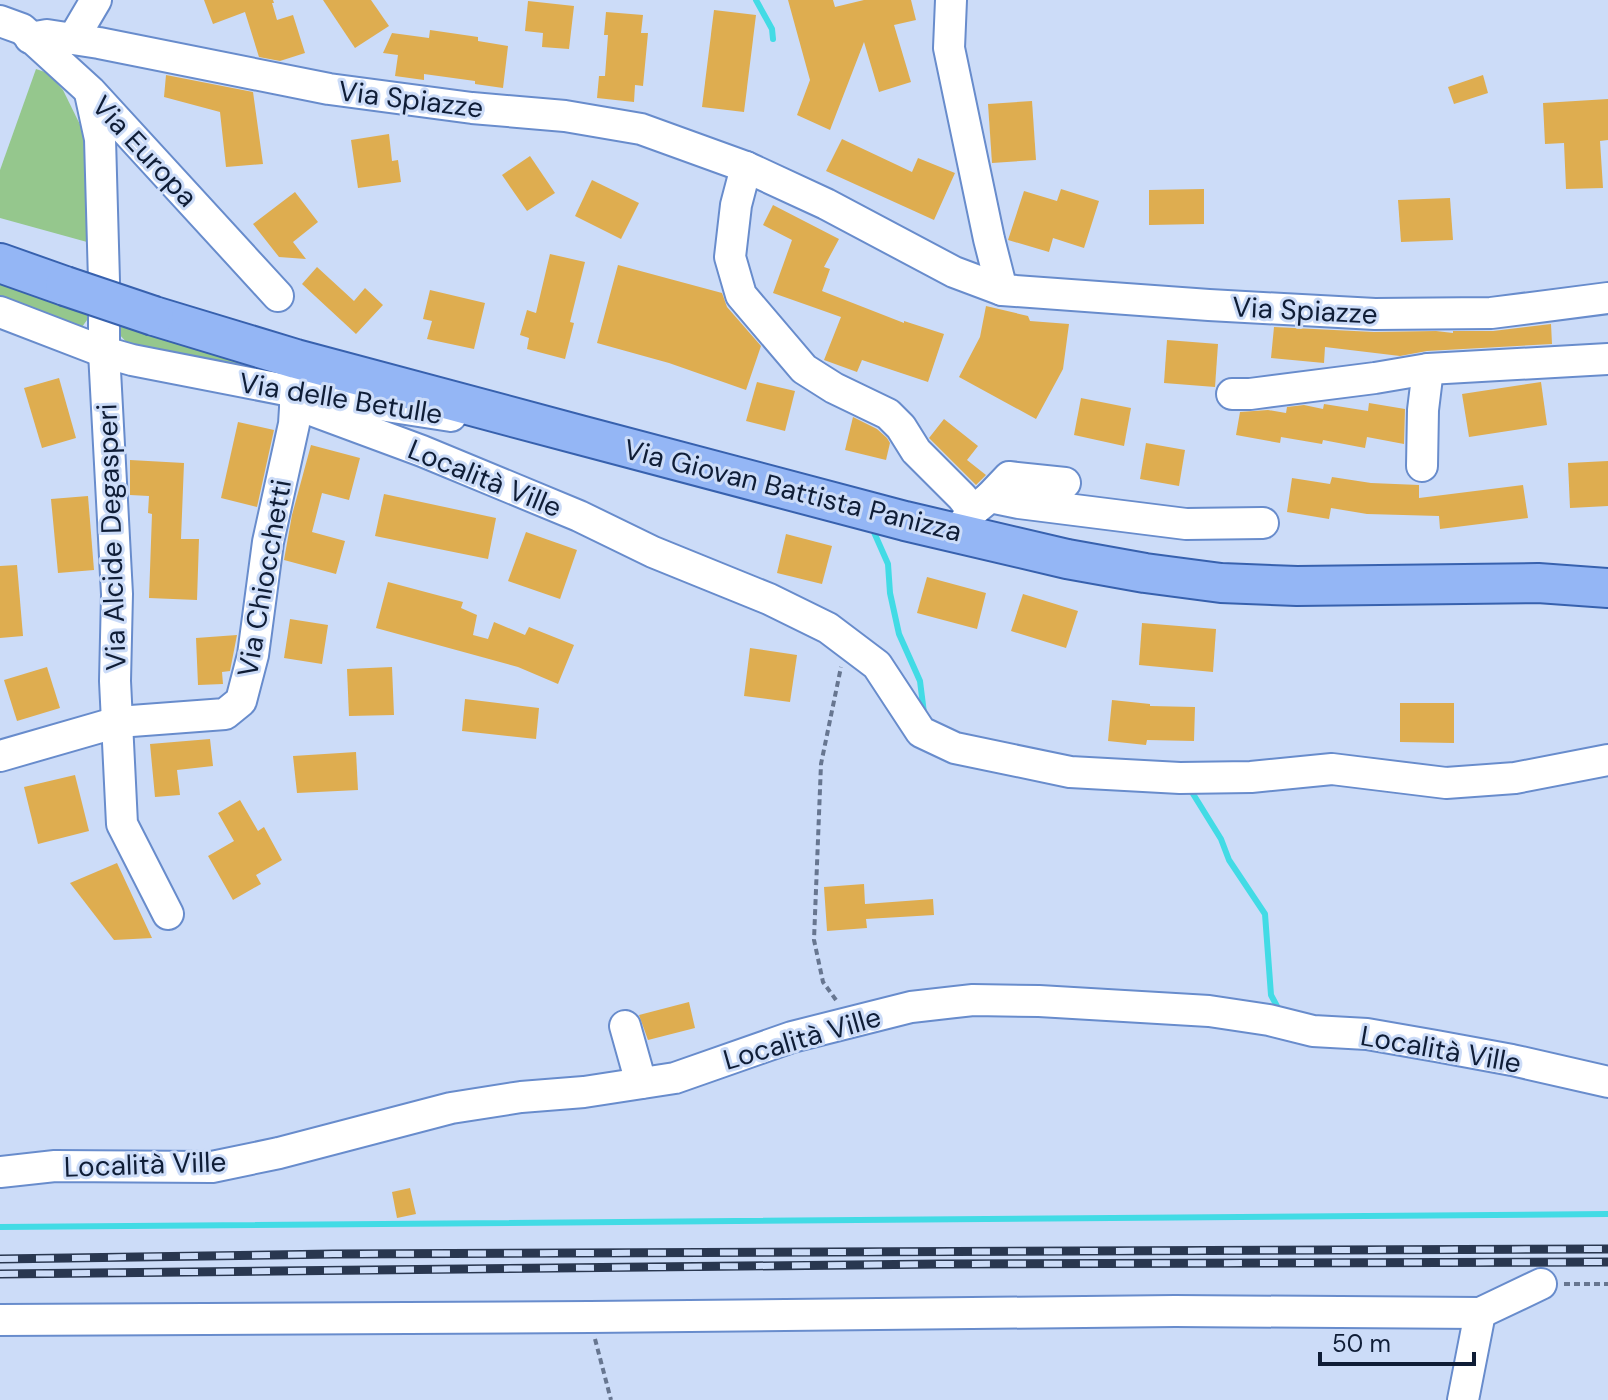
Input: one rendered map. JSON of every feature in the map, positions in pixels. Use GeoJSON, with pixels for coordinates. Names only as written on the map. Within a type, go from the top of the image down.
{"type":"FeatureCollection","features":[{"type":"Feature","properties":{"kind":"main road","name":"Via Giovan Battista Panizza"},"geometry":{"type":"LineString","coordinates":[[0,263],[154,316],[282,355],[580,435],[973,514],[1067,559],[1221,583],[1297,586],[1538,583],[1608,588]]}},
{"type":"Feature","properties":{"kind":"street"},"geometry":{"type":"LineString","coordinates":[[73,39],[96,0]]}},
{"type":"Feature","properties":{"kind":"street"},"geometry":{"type":"LineString","coordinates":[[951,0],[949,48],[1002,290]]}},
{"type":"Feature","properties":{"kind":"street","name":"Via Europa"},"geometry":{"type":"LineString","coordinates":[[0,21],[22,29],[90,91],[278,296]]}},
{"type":"Feature","properties":{"kind":"street","name":"Via Spiazze"},"geometry":{"type":"LineString","coordinates":[[30,38],[47,35],[73,39],[329,89],[472,108],[565,116],[641,129],[746,167],[826,204],[954,272],[1002,290],[1375,314],[1491,313],[1608,298]]}},
{"type":"Feature","properties":{"kind":"street"},"geometry":{"type":"LineString","coordinates":[[90,91],[100,139],[104,281]]}},
{"type":"Feature","properties":{"kind":"street"},"geometry":{"type":"LineString","coordinates":[[746,167],[736,205],[730,257],[741,295],[804,369],[834,388],[888,414],[901,427],[916,451],[962,497],[973,514],[1019,503],[1186,524],[1263,523]]}},
{"type":"Feature","properties":{"kind":"street","name":"Via delle Betulle"},"geometry":{"type":"LineString","coordinates":[[0,312],[104,352],[295,407],[580,435]]}},
{"type":"Feature","properties":{"kind":"street","name":"Via Alcide Degasperi"},"geometry":{"type":"LineString","coordinates":[[104,318],[117,594],[115,681],[122,824],[168,914]]}},
{"type":"Feature","properties":{"kind":"street"},"geometry":{"type":"LineString","coordinates":[[1232,394],[1428,369],[1608,359]]}},
{"type":"Feature","properties":{"kind":"street"},"geometry":{"type":"LineString","coordinates":[[1422,466],[1423,410],[1428,369]]}},
{"type":"Feature","properties":{"kind":"street","name":"Località Ville"},"geometry":{"type":"LineString","coordinates":[[295,407],[422,451],[579,516],[828,628],[877,665],[921,732],[955,748],[1070,772],[1208,778],[1332,769],[1446,783],[1515,778],[1608,760]]}},
{"type":"Feature","properties":{"kind":"street","name":"Via Chiocchetti"},"geometry":{"type":"LineString","coordinates":[[118,722],[225,714],[241,701],[253,655],[268,542],[295,407]]}},
{"type":"Feature","properties":{"kind":"street","name":"Via Giovan Battista Panizza"},"geometry":{"type":"LineString","coordinates":[[973,514],[1009,477],[1065,483]]}},
{"type":"Feature","properties":{"kind":"street"},"geometry":{"type":"LineString","coordinates":[[0,756],[118,722]]}},
{"type":"Feature","properties":{"kind":"street","name":"Località Ville"},"geometry":{"type":"LineString","coordinates":[[0,1172],[55,1166],[212,1167],[279,1153],[451,1108],[675,1078],[792,1037],[911,1007],[973,1000],[1209,1011],[1269,1020],[1313,1031],[1367,1034],[1436,1046],[1608,1082]]}},
{"type":"Feature","properties":{"kind":"street"},"geometry":{"type":"LineString","coordinates":[[625,1026],[641,1083]]}},
{"type":"Feature","properties":{"kind":"street"},"geometry":{"type":"LineString","coordinates":[[0,1320],[1159,1311],[1480,1313],[1541,1284]]}},
{"type":"Feature","properties":{"kind":"street"},"geometry":{"type":"LineString","coordinates":[[1463,1400],[1480,1313]]}},
{"type":"Feature","properties":{"kind":"path"},"geometry":{"type":"LineString","coordinates":[[846,642],[821,764],[814,940],[823,982],[851,1022]]}},
{"type":"Feature","properties":{"kind":"path"},"geometry":{"type":"LineString","coordinates":[[1541,1284],[1608,1284]]}},
{"type":"Feature","properties":{"kind":"path"},"geometry":{"type":"LineString","coordinates":[[590,1317],[611,1400]]}},
{"type":"Feature","properties":{"kind":"green space"},"geometry":{"type":"Polygon","coordinates":[[[36,69],[48,73],[63,90],[91,147],[94,207],[87,242],[0,218],[0,170],[36,69]]]}},
{"type":"Feature","properties":{"kind":"green space"},"geometry":{"type":"Polygon","coordinates":[[[0,280],[89,312],[87,320],[82,327],[71,329],[0,300],[0,280]]]}},
{"type":"Feature","properties":{"kind":"green space"},"geometry":{"type":"Polygon","coordinates":[[[116,323],[330,387],[130,346],[118,333],[116,323]]]}},
{"type":"Feature","properties":{"kind":"building"},"geometry":{"type":"Polygon","coordinates":[[[204,0],[273,0],[277,20],[293,15],[305,53],[280,61],[259,57],[245,12],[213,24],[204,0]]]}},
{"type":"Feature","properties":{"kind":"building"},"geometry":{"type":"Polygon","coordinates":[[[323,0],[371,0],[389,26],[355,48],[323,0]]]}},
{"type":"Feature","properties":{"kind":"building"},"geometry":{"type":"Polygon","coordinates":[[[788,0],[833,0],[835,7],[864,0],[911,0],[916,20],[894,25],[911,82],[879,92],[864,42],[830,130],[797,115],[810,80],[788,0]]]}},
{"type":"Feature","properties":{"kind":"building"},"geometry":{"type":"Polygon","coordinates":[[[528,1],[574,6],[569,49],[542,47],[543,33],[525,31],[528,1]]]}},
{"type":"Feature","properties":{"kind":"building"},"geometry":{"type":"Polygon","coordinates":[[[714,10],[756,15],[744,112],[702,107],[714,10]]]}},
{"type":"Feature","properties":{"kind":"building"},"geometry":{"type":"Polygon","coordinates":[[[606,12],[643,15],[641,33],[648,33],[643,86],[635,85],[634,102],[597,98],[599,76],[605,76],[606,12]]]}},
{"type":"Feature","properties":{"kind":"building"},"geometry":{"type":"Polygon","coordinates":[[[430,30],[478,37],[478,41],[508,46],[503,88],[424,74],[424,80],[395,76],[398,55],[383,53],[392,33],[429,38],[430,30]]]}},
{"type":"Feature","properties":{"kind":"building"},"geometry":{"type":"Polygon","coordinates":[[[166,75],[253,92],[263,164],[226,167],[220,112],[164,97],[166,75]]]}},
{"type":"Feature","properties":{"kind":"building"},"geometry":{"type":"Polygon","coordinates":[[[1483,75],[1488,93],[1454,104],[1448,87],[1483,75]]]}},
{"type":"Feature","properties":{"kind":"building"},"geometry":{"type":"Polygon","coordinates":[[[1608,99],[1608,140],[1600,141],[1603,188],[1566,189],[1564,143],[1545,144],[1543,103],[1608,99]]]}},
{"type":"Feature","properties":{"kind":"building"},"geometry":{"type":"Polygon","coordinates":[[[1032,101],[1036,160],[992,163],[988,104],[1032,101]]]}},
{"type":"Feature","properties":{"kind":"building"},"geometry":{"type":"Polygon","coordinates":[[[389,134],[392,161],[398,160],[401,182],[358,188],[351,140],[389,134]]]}},
{"type":"Feature","properties":{"kind":"building"},"geometry":{"type":"Polygon","coordinates":[[[842,139],[912,172],[918,158],[955,173],[934,220],[826,171],[842,139]]]}},
{"type":"Feature","properties":{"kind":"building"},"geometry":{"type":"Polygon","coordinates":[[[530,156],[555,193],[527,211],[502,175],[530,156]]]}},
{"type":"Feature","properties":{"kind":"building"},"geometry":{"type":"Polygon","coordinates":[[[592,180],[639,203],[621,239],[575,216],[592,180]]]}},
{"type":"Feature","properties":{"kind":"building"},"geometry":{"type":"Polygon","coordinates":[[[1061,189],[1099,201],[1084,248],[1053,238],[1049,252],[1008,240],[1024,191],[1057,201],[1061,189]]]}},
{"type":"Feature","properties":{"kind":"building"},"geometry":{"type":"Polygon","coordinates":[[[1204,189],[1204,224],[1149,225],[1149,190],[1204,189]]]}},
{"type":"Feature","properties":{"kind":"building"},"geometry":{"type":"Polygon","coordinates":[[[295,192],[318,222],[293,242],[306,259],[279,257],[253,224],[295,192]]]}},
{"type":"Feature","properties":{"kind":"building"},"geometry":{"type":"Polygon","coordinates":[[[1450,198],[1453,240],[1401,242],[1398,200],[1450,198]]]}},
{"type":"Feature","properties":{"kind":"building"},"geometry":{"type":"Polygon","coordinates":[[[773,205],[839,239],[824,267],[830,269],[822,291],[904,323],[944,334],[928,382],[862,360],[857,372],[824,360],[841,317],[773,293],[792,240],[763,225],[773,205]]]}},
{"type":"Feature","properties":{"kind":"building"},"geometry":{"type":"Polygon","coordinates":[[[550,254],[585,262],[570,322],[574,323],[565,359],[527,349],[529,338],[520,335],[527,310],[536,313],[550,254]]]}},
{"type":"Feature","properties":{"kind":"building"},"geometry":{"type":"Polygon","coordinates":[[[618,265],[722,293],[727,307],[761,346],[746,390],[669,363],[597,343],[618,265]]]}},
{"type":"Feature","properties":{"kind":"building"},"geometry":{"type":"Polygon","coordinates":[[[317,267],[354,301],[365,288],[383,305],[356,334],[302,284],[317,267]]]}},
{"type":"Feature","properties":{"kind":"building"},"geometry":{"type":"Polygon","coordinates":[[[430,290],[485,303],[474,349],[427,339],[432,321],[423,319],[430,290]]]}},
{"type":"Feature","properties":{"kind":"building"},"geometry":{"type":"Polygon","coordinates":[[[986,306],[1028,316],[1030,321],[1069,324],[1063,369],[1036,419],[959,377],[980,337],[986,306]]]}},
{"type":"Feature","properties":{"kind":"building"},"geometry":{"type":"Polygon","coordinates":[[[1551,324],[1552,344],[1427,351],[1400,356],[1325,347],[1324,363],[1271,358],[1274,327],[1453,333],[1551,324]]]}},
{"type":"Feature","properties":{"kind":"building"},"geometry":{"type":"Polygon","coordinates":[[[1167,340],[1218,344],[1215,387],[1164,383],[1167,340]]]}},
{"type":"Feature","properties":{"kind":"building"},"geometry":{"type":"Polygon","coordinates":[[[59,378],[76,438],[42,448],[24,388],[59,378]]]}},
{"type":"Feature","properties":{"kind":"building"},"geometry":{"type":"Polygon","coordinates":[[[757,382],[795,391],[785,431],[746,421],[757,382]]]}},
{"type":"Feature","properties":{"kind":"building"},"geometry":{"type":"Polygon","coordinates":[[[1541,382],[1547,425],[1469,437],[1462,394],[1541,382]]]}},
{"type":"Feature","properties":{"kind":"building"},"geometry":{"type":"Polygon","coordinates":[[[1081,398],[1131,408],[1124,446],[1074,435],[1081,398]]]}},
{"type":"Feature","properties":{"kind":"building"},"geometry":{"type":"Polygon","coordinates":[[[1369,403],[1405,409],[1404,444],[1367,437],[1365,448],[1323,440],[1322,444],[1281,437],[1280,443],[1236,435],[1240,412],[1268,410],[1286,413],[1287,407],[1304,405],[1323,409],[1324,404],[1368,411],[1369,403]]]}},
{"type":"Feature","properties":{"kind":"building"},"geometry":{"type":"Polygon","coordinates":[[[853,417],[877,429],[887,438],[890,443],[886,460],[845,450],[853,417]]]}},
{"type":"Feature","properties":{"kind":"building"},"geometry":{"type":"Polygon","coordinates":[[[944,419],[978,446],[967,460],[986,475],[976,485],[929,438],[944,419]]]}},
{"type":"Feature","properties":{"kind":"building"},"geometry":{"type":"Polygon","coordinates":[[[238,422],[274,430],[257,507],[221,498],[238,422]]]}},
{"type":"Feature","properties":{"kind":"building"},"geometry":{"type":"Polygon","coordinates":[[[1146,443],[1185,450],[1179,486],[1140,479],[1146,443]]]}},
{"type":"Feature","properties":{"kind":"building"},"geometry":{"type":"Polygon","coordinates":[[[311,445],[360,458],[349,500],[322,493],[312,532],[345,541],[336,574],[284,560],[292,515],[311,445]]]}},
{"type":"Feature","properties":{"kind":"building"},"geometry":{"type":"Polygon","coordinates":[[[130,460],[184,463],[181,539],[199,539],[197,600],[149,598],[152,514],[148,513],[149,496],[130,495],[130,460]]]}},
{"type":"Feature","properties":{"kind":"building"},"geometry":{"type":"Polygon","coordinates":[[[1608,461],[1608,506],[1570,508],[1568,463],[1608,461]]]}},
{"type":"Feature","properties":{"kind":"building"},"geometry":{"type":"Polygon","coordinates":[[[1332,477],[1371,483],[1419,485],[1419,498],[1523,485],[1528,518],[1440,529],[1439,516],[1367,514],[1331,508],[1329,519],[1287,512],[1292,478],[1330,484],[1332,477]]]}},
{"type":"Feature","properties":{"kind":"building"},"geometry":{"type":"Polygon","coordinates":[[[384,494],[496,518],[488,559],[375,536],[384,494]]]}},
{"type":"Feature","properties":{"kind":"building"},"geometry":{"type":"Polygon","coordinates":[[[88,496],[94,570],[58,573],[51,499],[88,496]]]}},
{"type":"Feature","properties":{"kind":"building"},"geometry":{"type":"Polygon","coordinates":[[[526,532],[577,550],[560,599],[508,581],[526,532]]]}},
{"type":"Feature","properties":{"kind":"building"},"geometry":{"type":"Polygon","coordinates":[[[786,534],[832,546],[822,584],[777,573],[786,534]]]}},
{"type":"Feature","properties":{"kind":"building"},"geometry":{"type":"Polygon","coordinates":[[[17,565],[23,636],[0,638],[0,566],[17,565]]]}},
{"type":"Feature","properties":{"kind":"building"},"geometry":{"type":"Polygon","coordinates":[[[927,577],[986,593],[977,629],[917,613],[927,577]]]}},
{"type":"Feature","properties":{"kind":"building"},"geometry":{"type":"Polygon","coordinates":[[[388,582],[463,602],[461,608],[477,615],[473,635],[488,639],[494,622],[525,635],[529,627],[574,645],[558,684],[518,667],[376,628],[388,582]]]}},
{"type":"Feature","properties":{"kind":"building"},"geometry":{"type":"Polygon","coordinates":[[[1023,594],[1078,611],[1066,648],[1011,631],[1023,594]]]}},
{"type":"Feature","properties":{"kind":"building"},"geometry":{"type":"Polygon","coordinates":[[[290,619],[328,625],[322,664],[284,658],[290,619]]]}},
{"type":"Feature","properties":{"kind":"building"},"geometry":{"type":"Polygon","coordinates":[[[1142,623],[1216,629],[1213,672],[1139,665],[1142,623]]]}},
{"type":"Feature","properties":{"kind":"building"},"geometry":{"type":"Polygon","coordinates":[[[237,635],[230,671],[222,672],[223,684],[198,685],[196,638],[237,635]]]}},
{"type":"Feature","properties":{"kind":"building"},"geometry":{"type":"Polygon","coordinates":[[[750,648],[797,655],[790,702],[744,696],[750,648]]]}},
{"type":"Feature","properties":{"kind":"building"},"geometry":{"type":"Polygon","coordinates":[[[47,667],[60,708],[17,721],[4,680],[47,667]]]}},
{"type":"Feature","properties":{"kind":"building"},"geometry":{"type":"Polygon","coordinates":[[[392,667],[394,715],[349,716],[347,669],[392,667]]]}},
{"type":"Feature","properties":{"kind":"building"},"geometry":{"type":"Polygon","coordinates":[[[465,699],[539,708],[536,739],[462,731],[465,699]]]}},
{"type":"Feature","properties":{"kind":"building"},"geometry":{"type":"Polygon","coordinates":[[[1112,700],[1150,706],[1195,707],[1194,741],[1147,740],[1146,745],[1108,741],[1112,700]]]}},
{"type":"Feature","properties":{"kind":"building"},"geometry":{"type":"Polygon","coordinates":[[[1400,703],[1454,703],[1454,743],[1400,742],[1400,703]]]}},
{"type":"Feature","properties":{"kind":"building"},"geometry":{"type":"Polygon","coordinates":[[[210,739],[213,766],[177,770],[180,795],[155,797],[150,744],[210,739]]]}},
{"type":"Feature","properties":{"kind":"building"},"geometry":{"type":"Polygon","coordinates":[[[356,752],[358,790],[297,793],[293,756],[356,752]]]}},
{"type":"Feature","properties":{"kind":"building"},"geometry":{"type":"Polygon","coordinates":[[[75,775],[89,831],[38,844],[24,787],[75,775]]]}},
{"type":"Feature","properties":{"kind":"building"},"geometry":{"type":"Polygon","coordinates":[[[240,800],[258,831],[264,827],[282,860],[256,875],[261,884],[233,900],[208,856],[234,841],[218,813],[240,800]]]}},
{"type":"Feature","properties":{"kind":"building"},"geometry":{"type":"Polygon","coordinates":[[[117,863],[152,938],[114,940],[70,883],[117,863]]]}},
{"type":"Feature","properties":{"kind":"building"},"geometry":{"type":"Polygon","coordinates":[[[864,884],[865,904],[933,899],[934,915],[866,919],[867,928],[827,931],[824,887],[864,884]]]}},
{"type":"Feature","properties":{"kind":"building"},"geometry":{"type":"Polygon","coordinates":[[[689,1002],[695,1028],[648,1040],[639,1015],[689,1002]]]}},
{"type":"Feature","properties":{"kind":"building"},"geometry":{"type":"Polygon","coordinates":[[[410,1188],[416,1214],[397,1218],[392,1192],[410,1188]]]}},
{"type":"Feature","properties":{"kind":"waterway"},"geometry":{"type":"LineString","coordinates":[[756,0],[772,29],[773,39]]}},
{"type":"Feature","properties":{"kind":"waterway"},"geometry":{"type":"LineString","coordinates":[[873,530],[888,564],[890,593],[899,634],[920,681],[924,713]]}},
{"type":"Feature","properties":{"kind":"waterway"},"geometry":{"type":"LineString","coordinates":[[1190,789],[1221,839],[1229,860],[1265,914],[1271,995],[1283,1012]]}},
{"type":"Feature","properties":{"kind":"waterway"},"geometry":{"type":"LineString","coordinates":[[0,1227],[1608,1214]]}},
{"type":"Feature","properties":{"kind":"railway"},"geometry":{"type":"LineString","coordinates":[[0,1259],[333,1254],[1608,1249]]}},
{"type":"Feature","properties":{"kind":"railway"},"geometry":{"type":"LineString","coordinates":[[0,1274],[939,1264],[1608,1262]]}}]}
